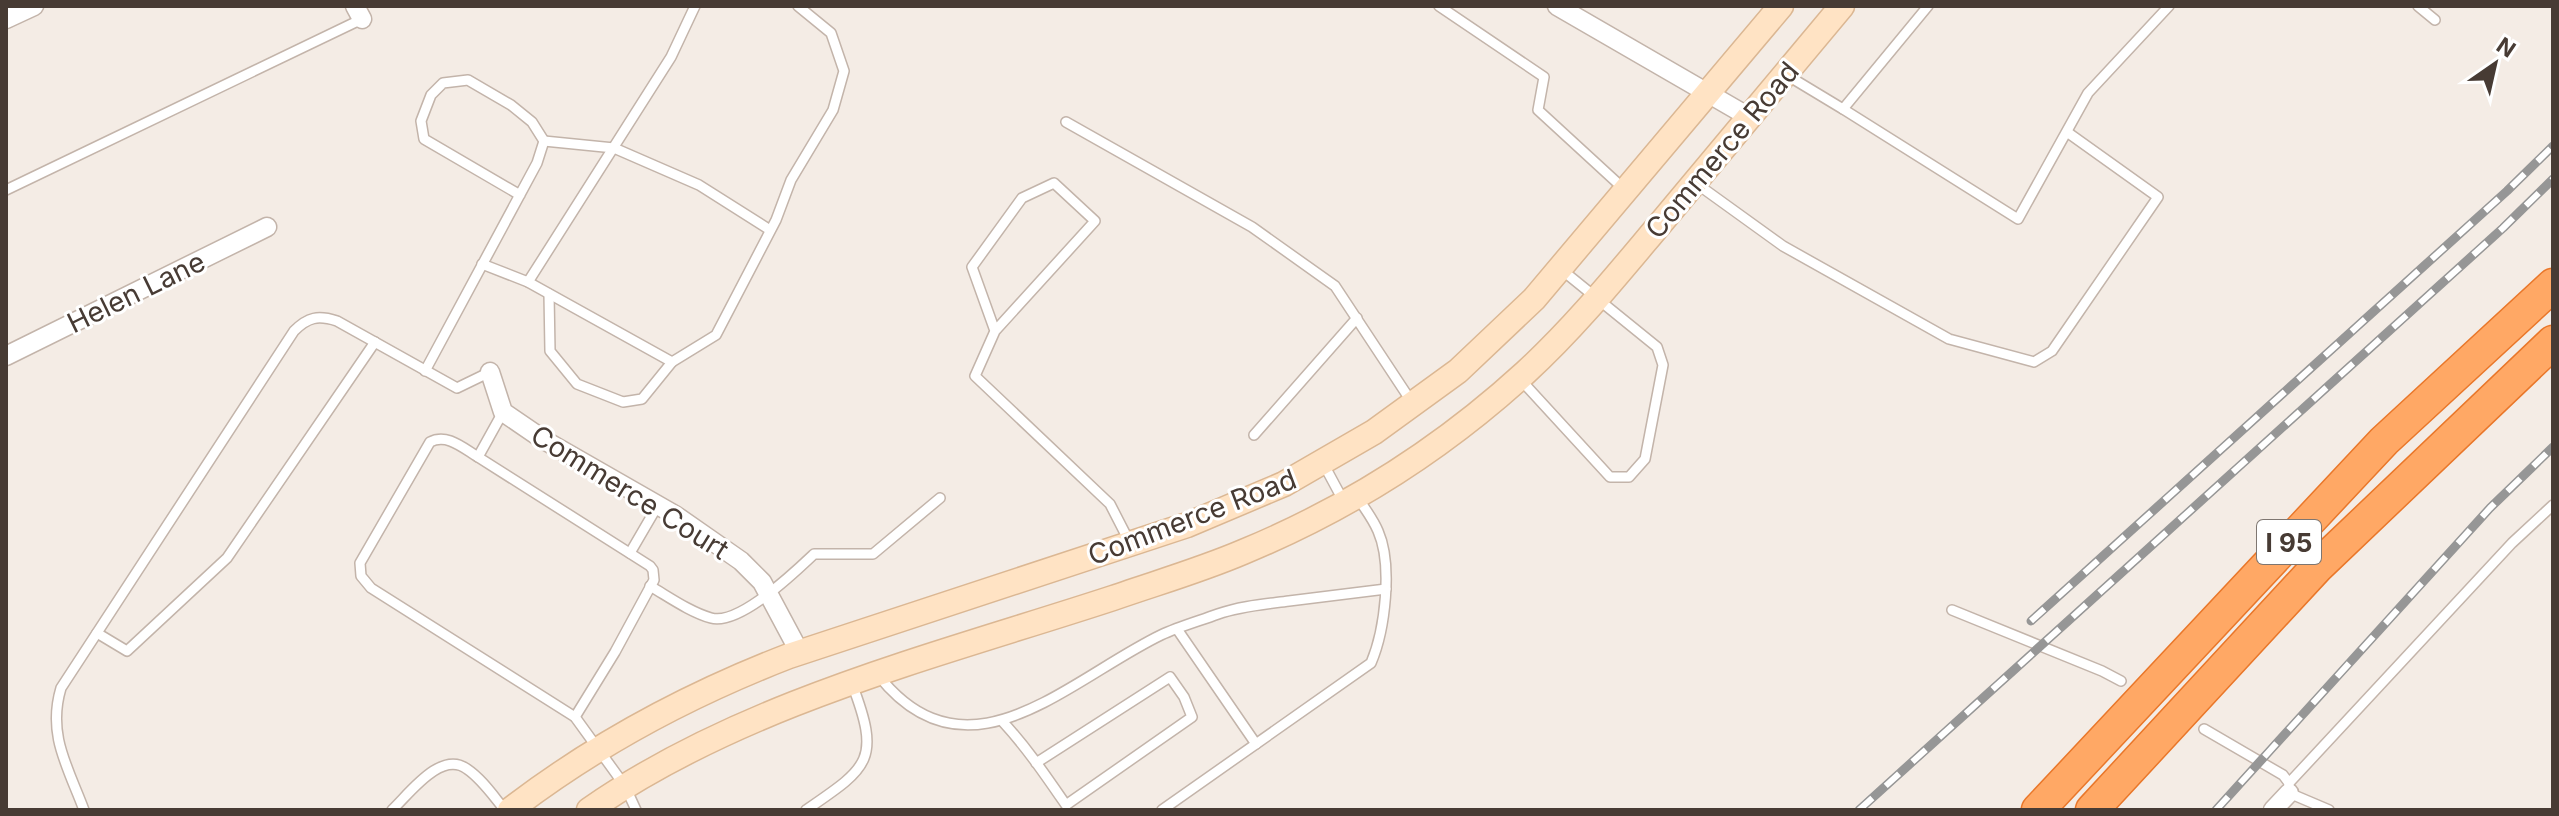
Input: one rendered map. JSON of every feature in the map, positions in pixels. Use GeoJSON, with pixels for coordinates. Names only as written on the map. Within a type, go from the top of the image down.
{"type":"FeatureCollection","features":[{"type":"Feature","properties":{"kind":"highway","name":"I 95"},"geometry":{"type":"LineString","coordinates":[[2038,810],[2384,441],[2553,285]]}},
{"type":"Feature","properties":{"kind":"highway","name":"I 95"},"geometry":{"type":"LineString","coordinates":[[2092,810],[2317,567],[2553,342]]}},
{"type":"Feature","properties":{"kind":"main road","name":"Commerce Road"},"geometry":{"type":"LineString","coordinates":[[508,810],[598,747],[691,697],[800,653],[1131,544],[1252,499],[1323,463],[1414,405],[1485,348],[1562,270],[1781,6]]}},
{"type":"Feature","properties":{"kind":"main road","name":"Commerce Road"},"geometry":{"type":"LineString","coordinates":[[589,810],[683,752],[744,724],[878,675],[1203,568],[1283,534],[1351,500],[1431,449],[1519,378],[1576,323],[1842,6]]}},
{"type":"Feature","properties":{"kind":"street"},"geometry":{"type":"LineString","coordinates":[[6,19],[34,6]]}},
{"type":"Feature","properties":{"kind":"street"},"geometry":{"type":"LineString","coordinates":[[1557,6],[1749,117]]}},
{"type":"Feature","properties":{"kind":"street","name":"Helen Lane"},"geometry":{"type":"LineString","coordinates":[[6,356],[267,227]]}},
{"type":"Feature","properties":{"kind":"street","name":"Commerce Court"},"geometry":{"type":"LineString","coordinates":[[490,372],[503,412],[544,440],[658,505],[741,561],[762,582],[800,653]]}},
{"type":"Feature","properties":{"kind":"street"},"geometry":{"type":"LineString","coordinates":[[2273,810],[2289,788]]}},
{"type":"Feature","properties":{"kind":"lane"},"geometry":{"type":"LineString","coordinates":[[528,282],[671,57],[695,6]]}},
{"type":"Feature","properties":{"kind":"lane"},"geometry":{"type":"LineString","coordinates":[[549,294],[550,351],[577,384],[623,402],[642,399],[672,362],[716,335],[770,230],[791,180],[833,110],[844,71],[831,33],[798,6]]}},
{"type":"Feature","properties":{"kind":"lane"},"geometry":{"type":"LineString","coordinates":[[1439,6],[1544,77],[1538,110],[1627,191]]}},
{"type":"Feature","properties":{"kind":"lane"},"geometry":{"type":"LineString","coordinates":[[1843,109],[1928,6]]}},
{"type":"Feature","properties":{"kind":"lane"},"geometry":{"type":"LineString","coordinates":[[1785,74],[2018,219],[2088,93],[2169,6]]}},
{"type":"Feature","properties":{"kind":"lane"},"geometry":{"type":"LineString","coordinates":[[2418,6],[2435,20]]}},
{"type":"Feature","properties":{"kind":"lane"},"geometry":{"type":"LineString","coordinates":[[6,190],[359,13]]}},
{"type":"Feature","properties":{"kind":"lane"},"geometry":{"type":"LineString","coordinates":[[425,371],[482,264],[520,195],[537,163],[544,141],[532,122],[511,105],[468,80],[443,83],[431,95],[421,121],[424,139],[520,195]]}},
{"type":"Feature","properties":{"kind":"lane"},"geometry":{"type":"LineString","coordinates":[[1066,122],[1252,227],[1335,286],[1414,405]]}},
{"type":"Feature","properties":{"kind":"lane"},"geometry":{"type":"LineString","coordinates":[[1694,182],[1783,246],[1949,339],[2034,362],[2052,351],[2158,197],[2067,132]]}},
{"type":"Feature","properties":{"kind":"lane"},"geometry":{"type":"LineString","coordinates":[[544,141],[614,148],[699,185],[770,230]]}},
{"type":"Feature","properties":{"kind":"lane"},"geometry":{"type":"LineString","coordinates":[[995,331],[972,267],[1022,198],[1054,183],[1095,221],[995,331],[975,376],[1110,504],[1131,544]]}},
{"type":"Feature","properties":{"kind":"lane"},"geometry":{"type":"LineString","coordinates":[[482,264],[528,282],[672,362]]}},
{"type":"Feature","properties":{"kind":"lane"},"geometry":{"type":"LineString","coordinates":[[1519,378],[1610,477],[1629,477],[1645,459],[1663,365],[1657,347],[1562,270]]}},
{"type":"Feature","properties":{"kind":"lane"},"geometry":{"type":"LineString","coordinates":[[84,810],[57,738],[55,708],[61,688],[294,331],[311,318],[324,317],[337,321],[457,388],[490,372]]}},
{"type":"Feature","properties":{"kind":"lane"},"geometry":{"type":"LineString","coordinates":[[1254,435],[1357,318]]}},
{"type":"Feature","properties":{"kind":"lane"},"geometry":{"type":"LineString","coordinates":[[97,633],[127,651],[227,558],[375,342]]}},
{"type":"Feature","properties":{"kind":"lane"},"geometry":{"type":"LineString","coordinates":[[478,457],[503,412]]}},
{"type":"Feature","properties":{"kind":"lane"},"geometry":{"type":"LineString","coordinates":[[575,717],[654,580],[653,570],[448,439],[430,442],[360,563],[361,576],[371,588],[575,717],[625,786],[636,810]]}},
{"type":"Feature","properties":{"kind":"lane"},"geometry":{"type":"LineString","coordinates":[[1162,810],[1371,663],[1379,644],[1386,589],[1380,533],[1372,519],[1351,500],[1323,463]]}},
{"type":"Feature","properties":{"kind":"lane"},"geometry":{"type":"LineString","coordinates":[[650,586],[715,619],[723,618],[770,596],[814,554],[873,554],[940,498]]}},
{"type":"Feature","properties":{"kind":"lane"},"geometry":{"type":"LineString","coordinates":[[630,553],[658,505]]}},
{"type":"Feature","properties":{"kind":"lane"},"geometry":{"type":"LineString","coordinates":[[2289,788],[2512,543],[2553,505]]}},
{"type":"Feature","properties":{"kind":"lane"},"geometry":{"type":"LineString","coordinates":[[878,675],[894,696],[915,711],[938,721],[971,726],[1003,722],[1029,711],[1162,635],[1223,612],[1386,589]]}},
{"type":"Feature","properties":{"kind":"lane"},"geometry":{"type":"LineString","coordinates":[[1952,610],[2121,681]]}},
{"type":"Feature","properties":{"kind":"lane"},"geometry":{"type":"LineString","coordinates":[[1177,629],[1256,744]]}},
{"type":"Feature","properties":{"kind":"lane"},"geometry":{"type":"LineString","coordinates":[[1003,722],[1026,747],[1036,763],[1066,805],[1192,717],[1184,697],[1170,677],[1036,763]]}},
{"type":"Feature","properties":{"kind":"lane"},"geometry":{"type":"LineString","coordinates":[[806,810],[850,779],[862,763],[868,729],[852,684]]}},
{"type":"Feature","properties":{"kind":"lane"},"geometry":{"type":"LineString","coordinates":[[2204,729],[2283,775],[2289,788],[2329,810]]}},
{"type":"Feature","properties":{"kind":"lane"},"geometry":{"type":"LineString","coordinates":[[392,810],[438,768],[448,763],[470,771],[508,810]]}},
{"type":"Feature","properties":{"kind":"railway"},"geometry":{"type":"LineString","coordinates":[[2031,621],[2553,146]]}},
{"type":"Feature","properties":{"kind":"railway"},"geometry":{"type":"LineString","coordinates":[[1859,810],[2503,228],[2553,179]]}},
{"type":"Feature","properties":{"kind":"railway"},"geometry":{"type":"LineString","coordinates":[[2216,810],[2490,508],[2553,447]]}}]}
